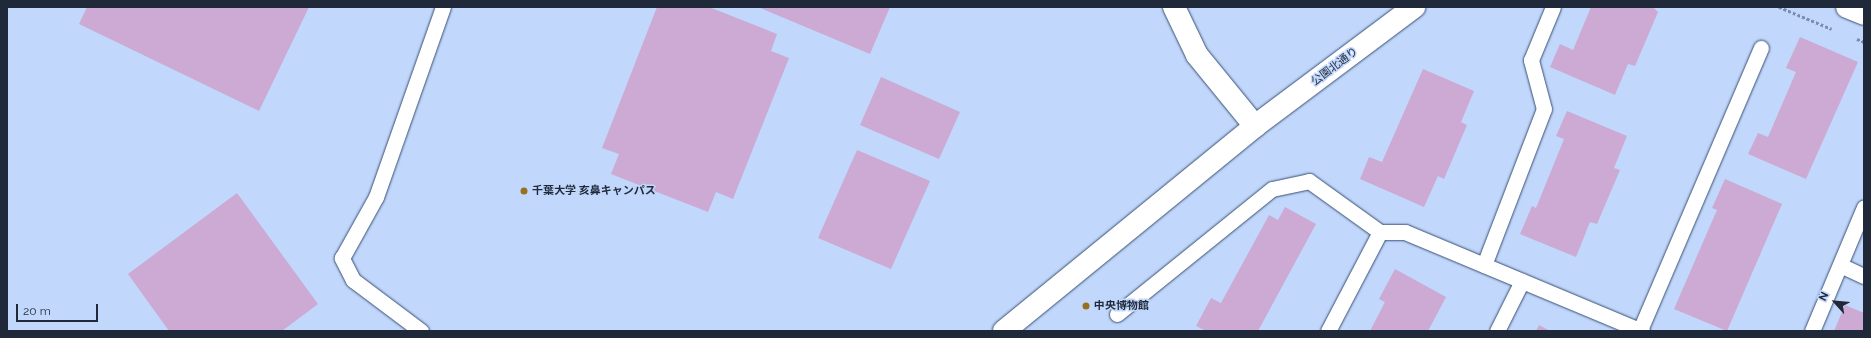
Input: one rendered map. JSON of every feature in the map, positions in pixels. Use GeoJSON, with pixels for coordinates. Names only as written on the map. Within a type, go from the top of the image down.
{"type":"FeatureCollection","features":[{"type":"Feature","properties":{"kind":"street"},"geometry":{"type":"LineString","coordinates":[[1174,7],[1197,54],[1256,126]]}},
{"type":"Feature","properties":{"kind":"street","name":"公園北通り"},"geometry":{"type":"LineString","coordinates":[[1004,331],[1256,126],[1414,7]]}},
{"type":"Feature","properties":{"kind":"street"},"geometry":{"type":"LineString","coordinates":[[1847,7],[1864,14]]}},
{"type":"Feature","properties":{"kind":"lane"},"geometry":{"type":"LineString","coordinates":[[421,331],[353,280],[342,258],[376,197],[443,7]]}},
{"type":"Feature","properties":{"kind":"lane"},"geometry":{"type":"LineString","coordinates":[[1484,265],[1544,109],[1530,60],[1553,7]]}},
{"type":"Feature","properties":{"kind":"lane"},"geometry":{"type":"LineString","coordinates":[[1117,314],[1272,189],[1309,181],[1380,232],[1405,232],[1641,330],[1761,48]]}},
{"type":"Feature","properties":{"kind":"lane"},"geometry":{"type":"LineString","coordinates":[[1812,331],[1864,207]]}},
{"type":"Feature","properties":{"kind":"lane"},"geometry":{"type":"LineString","coordinates":[[1328,331],[1380,232]]}},
{"type":"Feature","properties":{"kind":"lane"},"geometry":{"type":"LineString","coordinates":[[1840,265],[1864,276]]}},
{"type":"Feature","properties":{"kind":"lane"},"geometry":{"type":"LineString","coordinates":[[1497,331],[1522,281]]}},
{"type":"Feature","properties":{"kind":"path"},"geometry":{"type":"LineString","coordinates":[[1779,7],[1836,30]]}},
{"type":"Feature","properties":{"kind":"path"},"geometry":{"type":"LineString","coordinates":[[1850,36],[1864,42]]}},
{"type":"Feature","properties":{"kind":"building"},"geometry":{"type":"Polygon","coordinates":[[[87,7],[309,7],[259,111],[79,24],[87,7]]]}},
{"type":"Feature","properties":{"kind":"building"},"geometry":{"type":"Polygon","coordinates":[[[657,7],[709,7],[777,34],[771,51],[789,58],[733,199],[716,192],[708,212],[611,174],[619,154],[602,148],[657,7]]]}},
{"type":"Feature","properties":{"kind":"building"},"geometry":{"type":"Polygon","coordinates":[[[758,7],[890,7],[870,54],[758,7]]]}},
{"type":"Feature","properties":{"kind":"building"},"geometry":{"type":"Polygon","coordinates":[[[1591,7],[1653,7],[1658,12],[1635,66],[1628,64],[1615,95],[1550,67],[1560,44],[1573,50],[1591,7]]]}},
{"type":"Feature","properties":{"kind":"building"},"geometry":{"type":"Polygon","coordinates":[[[1800,37],[1858,62],[1806,179],[1748,154],[1758,133],[1768,137],[1796,72],[1786,68],[1800,37]]]}},
{"type":"Feature","properties":{"kind":"building"},"geometry":{"type":"Polygon","coordinates":[[[1423,69],[1474,91],[1461,122],[1467,125],[1444,179],[1438,176],[1424,207],[1360,179],[1369,157],[1382,162],[1423,69]]]}},
{"type":"Feature","properties":{"kind":"building"},"geometry":{"type":"Polygon","coordinates":[[[881,77],[960,112],[939,159],[860,125],[881,77]]]}},
{"type":"Feature","properties":{"kind":"building"},"geometry":{"type":"Polygon","coordinates":[[[1567,111],[1627,136],[1614,168],[1620,170],[1597,224],[1590,222],[1576,257],[1520,234],[1532,206],[1536,208],[1564,139],[1556,136],[1567,111]]]}},
{"type":"Feature","properties":{"kind":"building"},"geometry":{"type":"Polygon","coordinates":[[[857,150],[930,181],[891,269],[818,238],[857,150]]]}},
{"type":"Feature","properties":{"kind":"building"},"geometry":{"type":"Polygon","coordinates":[[[1725,179],[1782,204],[1727,331],[1674,309],[1717,210],[1712,208],[1725,179]]]}},
{"type":"Feature","properties":{"kind":"building"},"geometry":{"type":"Polygon","coordinates":[[[237,193],[318,304],[282,331],[169,331],[128,274],[237,193]]]}},
{"type":"Feature","properties":{"kind":"building"},"geometry":{"type":"Polygon","coordinates":[[[1285,207],[1316,224],[1258,331],[1206,331],[1196,326],[1211,298],[1221,303],[1269,215],[1278,220],[1285,207]]]}},
{"type":"Feature","properties":{"kind":"building"},"geometry":{"type":"Polygon","coordinates":[[[1395,269],[1446,297],[1428,331],[1370,331],[1385,302],[1379,299],[1395,269]]]}},
{"type":"Feature","properties":{"kind":"building"},"geometry":{"type":"Polygon","coordinates":[[[1845,305],[1864,313],[1864,331],[1834,331],[1845,305]]]}},
{"type":"Feature","properties":{"kind":"building"},"geometry":{"type":"Polygon","coordinates":[[[1539,325],[1550,331],[1536,331],[1539,325]]]}},
{"type":"Feature","properties":{"kind":"place","name":"千葉大学 亥鼻キャンパス"},"geometry":{"type":"Point","coordinates":[524,191]}},
{"type":"Feature","properties":{"kind":"place","name":"中央博物館"},"geometry":{"type":"Point","coordinates":[1086,306]}}]}
